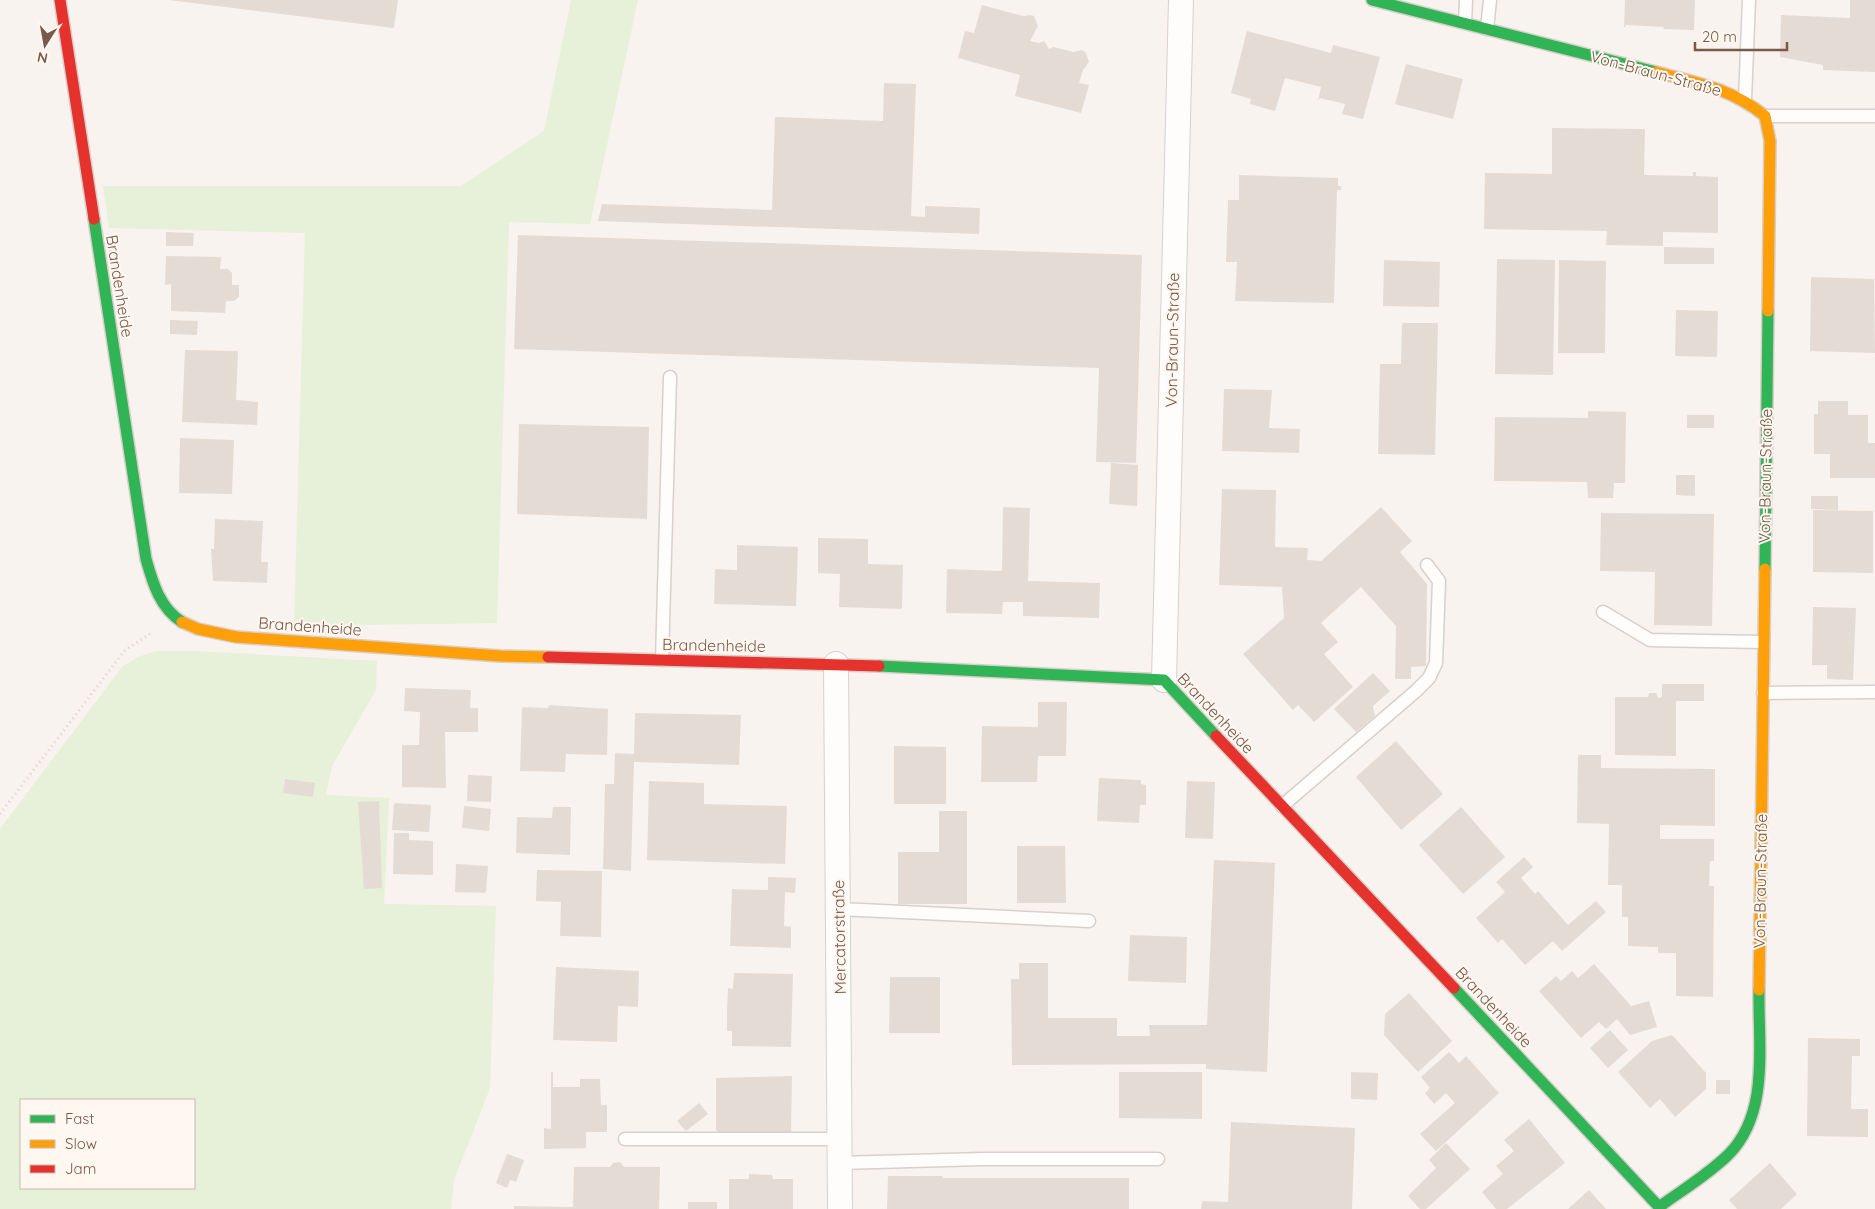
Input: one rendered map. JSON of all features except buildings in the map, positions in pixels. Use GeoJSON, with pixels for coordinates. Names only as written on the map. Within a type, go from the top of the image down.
{"type":"FeatureCollection","features":[{"type":"Feature","properties":{"kind":"street","name":"Brandenheide"},"geometry":{"type":"LineString","coordinates":[[60,0],[146,559],[154,591],[174,619],[202,632],[236,637],[500,656],[836,664],[1164,680],[1660,1208]]}},
{"type":"Feature","properties":{"kind":"street","name":"Von-Braun-Straße"},"geometry":{"type":"LineString","coordinates":[[1164,680],[1181,0]]}},
{"type":"Feature","properties":{"kind":"street","name":"Von-Braun-Straße"},"geometry":{"type":"LineString","coordinates":[[1372,0],[1715,87],[1745,100],[1765,116],[1770,141],[1758,1076],[1755,1110],[1745,1135],[1728,1154],[1660,1208]]}},
{"type":"Feature","properties":{"kind":"street","name":"Mercatorstraße"},"geometry":{"type":"LineString","coordinates":[[836,664],[840,1209]]}},
{"type":"Feature","properties":{"kind":"lane"},"geometry":{"type":"LineString","coordinates":[[1465,23],[1466,0]]}},
{"type":"Feature","properties":{"kind":"lane"},"geometry":{"type":"LineString","coordinates":[[1487,29],[1490,0]]}},
{"type":"Feature","properties":{"kind":"lane"},"geometry":{"type":"LineString","coordinates":[[1745,100],[1749,0]]}},
{"type":"Feature","properties":{"kind":"lane"},"geometry":{"type":"LineString","coordinates":[[1765,116],[1875,116]]}},
{"type":"Feature","properties":{"kind":"lane"},"geometry":{"type":"LineString","coordinates":[[662,660],[670,377]]}},
{"type":"Feature","properties":{"kind":"lane"},"geometry":{"type":"LineString","coordinates":[[1282,806],[1416,691],[1434,671],[1436,663],[1439,581],[1427,565]]}},
{"type":"Feature","properties":{"kind":"lane"},"geometry":{"type":"LineString","coordinates":[[1602,612],[1650,640],[1764,642]]}},
{"type":"Feature","properties":{"kind":"lane"},"geometry":{"type":"LineString","coordinates":[[1762,693],[1875,692]]}},
{"type":"Feature","properties":{"kind":"lane"},"geometry":{"type":"LineString","coordinates":[[839,910],[1089,922]]}},
{"type":"Feature","properties":{"kind":"lane"},"geometry":{"type":"LineString","coordinates":[[625,1139],[840,1139]]}},
{"type":"Feature","properties":{"kind":"lane"},"geometry":{"type":"LineString","coordinates":[[840,1163],[982,1158],[1158,1159]]}},
{"type":"Feature","properties":{"kind":"path"},"geometry":{"type":"LineString","coordinates":[[0,814],[125,650],[174,619]]}},
{"type":"Feature","properties":{"kind":"green space"},"geometry":{"type":"Polygon","coordinates":[[[571,0],[638,0],[590,224],[509,222],[497,623],[294,626],[305,233],[109,228],[103,186],[461,186],[544,131],[571,0]]]}},
{"type":"Feature","properties":{"kind":"green space"},"geometry":{"type":"Polygon","coordinates":[[[156,651],[195,651],[377,661],[376,690],[332,766],[326,795],[389,798],[384,904],[496,906],[490,1088],[454,1180],[451,1209],[0,1209],[0,829],[122,667],[138,657],[156,651]]]}},
{"type":"Feature","properties":{"kind":"traffic: fast"},"geometry":{"type":"LineString","coordinates":[[1372,0],[1656,72]]}},
{"type":"Feature","properties":{"kind":"traffic: fast"},"geometry":{"type":"LineString","coordinates":[[94,219],[146,559],[158,595],[168,610],[182,622]]}},
{"type":"Feature","properties":{"kind":"traffic: fast"},"geometry":{"type":"LineString","coordinates":[[1765,569],[1768,311]]}},
{"type":"Feature","properties":{"kind":"traffic: fast"},"geometry":{"type":"LineString","coordinates":[[879,666],[1164,680],[1216,736]]}},
{"type":"Feature","properties":{"kind":"traffic: fast"},"geometry":{"type":"LineString","coordinates":[[1454,988],[1661,1209]]}},
{"type":"Feature","properties":{"kind":"traffic: fast"},"geometry":{"type":"LineString","coordinates":[[1659,1207],[1721,1162],[1742,1137],[1751,1118],[1759,1077],[1759,990]]}},
{"type":"Feature","properties":{"kind":"traffic: slow"},"geometry":{"type":"LineString","coordinates":[[1656,72],[1700,83],[1726,93],[1765,116],[1770,141],[1768,311]]}},
{"type":"Feature","properties":{"kind":"traffic: slow"},"geometry":{"type":"LineString","coordinates":[[1759,990],[1765,569]]}},
{"type":"Feature","properties":{"kind":"traffic: slow"},"geometry":{"type":"LineString","coordinates":[[182,622],[198,629],[236,637],[500,656],[548,657]]}},
{"type":"Feature","properties":{"kind":"traffic: jam"},"geometry":{"type":"LineString","coordinates":[[60,0],[94,219]]}},
{"type":"Feature","properties":{"kind":"traffic: jam"},"geometry":{"type":"LineString","coordinates":[[548,657],[879,666]]}},
{"type":"Feature","properties":{"kind":"traffic: jam"},"geometry":{"type":"LineString","coordinates":[[1216,736],[1454,988]]}}]}
